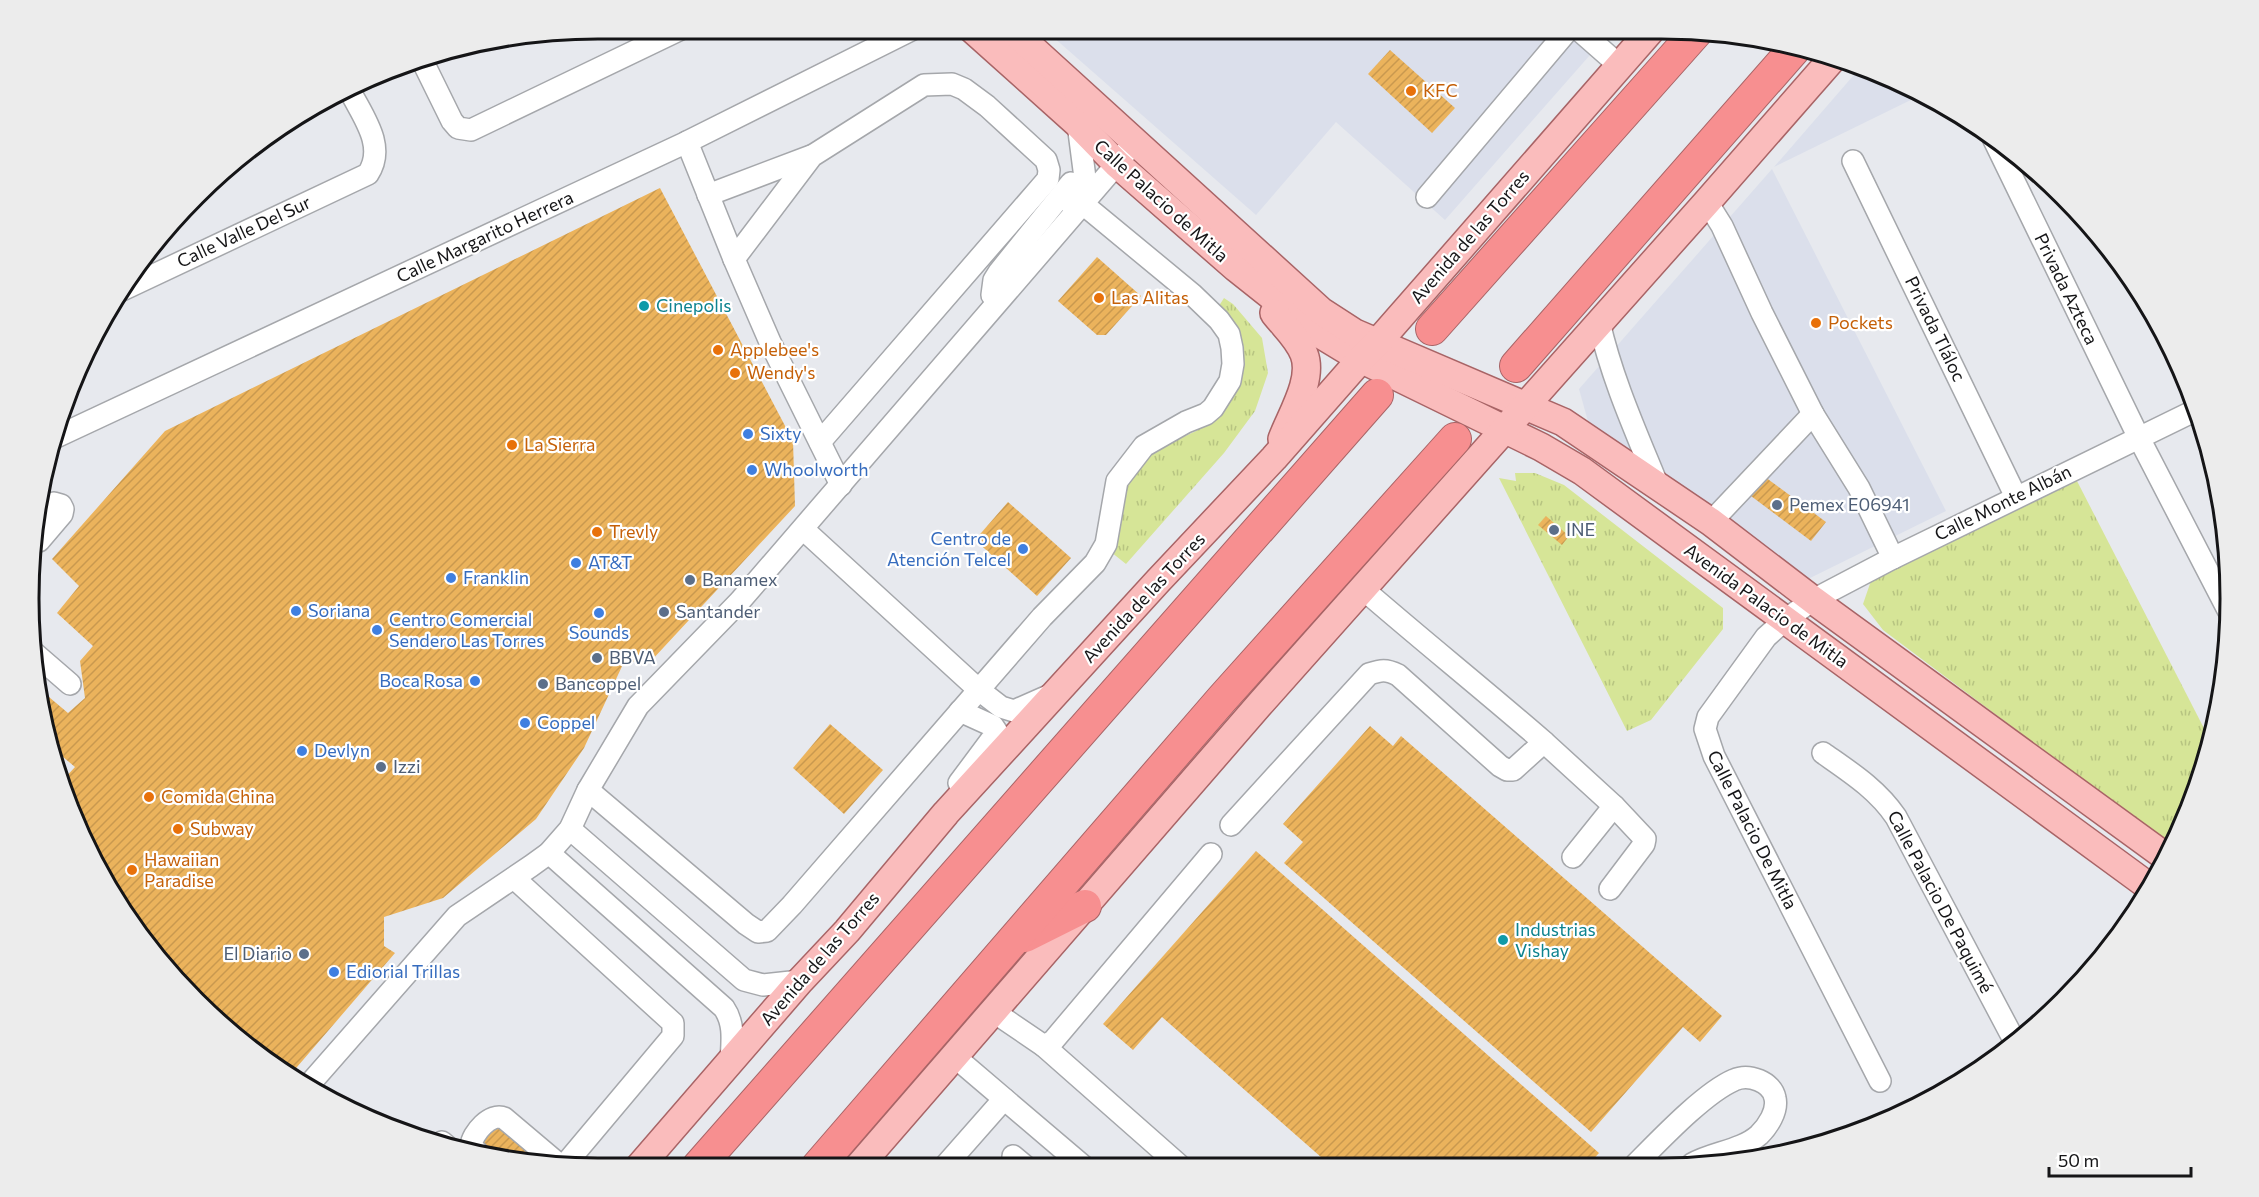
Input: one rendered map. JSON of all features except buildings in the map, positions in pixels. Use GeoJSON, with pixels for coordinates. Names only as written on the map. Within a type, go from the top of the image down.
{"type":"FeatureCollection","features":[{"type":"Feature","properties":{"kind":"highway","name":"Avenida de las Torres"},"geometry":{"type":"LineString","coordinates":[[1432,329],[1689,40]]}},
{"type":"Feature","properties":{"kind":"highway"},"geometry":{"type":"LineString","coordinates":[[1516,366],[1790,54]]}},
{"type":"Feature","properties":{"kind":"highway"},"geometry":{"type":"LineString","coordinates":[[706,1158],[1377,395]]}},
{"type":"Feature","properties":{"kind":"highway"},"geometry":{"type":"LineString","coordinates":[[824,1158],[1222,699],[1455,440]]}},
{"type":"Feature","properties":{"kind":"highway"},"geometry":{"type":"LineString","coordinates":[[1011,943],[1085,906]]}},
{"type":"Feature","properties":{"kind":"main road","name":"Calle Palacio de Mitla"},"geometry":{"type":"LineString","coordinates":[[983,39],[1078,124],[1117,164],[1236,268],[1318,333],[1370,351]]}},
{"type":"Feature","properties":{"kind":"main road","name":"Calle Palacio de Mitla"},"geometry":{"type":"LineString","coordinates":[[1022,39],[1321,311],[1355,333],[1370,351]]}},
{"type":"Feature","properties":{"kind":"main road","name":"Avenida de las Torres"},"geometry":{"type":"LineString","coordinates":[[647,1158],[800,981],[847,931],[946,813],[1274,458],[1644,39]]}},
{"type":"Feature","properties":{"kind":"main road"},"geometry":{"type":"LineString","coordinates":[[866,1158],[1259,705],[1827,65]]}},
{"type":"Feature","properties":{"kind":"main road"},"geometry":{"type":"LineString","coordinates":[[1236,268],[1296,339],[1305,355],[1308,375],[1274,458]]}},
{"type":"Feature","properties":{"kind":"main road","name":"Avenida Palacio de Mitla"},"geometry":{"type":"LineString","coordinates":[[1370,351],[1563,422],[1711,522],[1813,600],[2159,852]]}},
{"type":"Feature","properties":{"kind":"main road","name":"Avenida Palacio de Mitla"},"geometry":{"type":"LineString","coordinates":[[1370,351],[1505,430],[1541,447],[1582,471],[2143,882]]}},
{"type":"Feature","properties":{"kind":"street"},"geometry":{"type":"LineString","coordinates":[[425,67],[452,121],[458,128],[464,130],[478,128],[660,39]]}},
{"type":"Feature","properties":{"kind":"street","name":"Calle Margarito Herrera"},"geometry":{"type":"LineString","coordinates":[[65,433],[687,142],[893,39]]}},
{"type":"Feature","properties":{"kind":"street"},"geometry":{"type":"LineString","coordinates":[[1427,197],[1560,39]]}},
{"type":"Feature","properties":{"kind":"street"},"geometry":{"type":"LineString","coordinates":[[1590,39],[1620,66]]}},
{"type":"Feature","properties":{"kind":"street"},"geometry":{"type":"LineString","coordinates":[[708,195],[812,156],[924,86],[952,84],[964,89],[987,106],[1046,160],[1049,170],[1048,179],[820,442]]}},
{"type":"Feature","properties":{"kind":"street","name":"Calle Valle Del Sur"},"geometry":{"type":"LineString","coordinates":[[137,283],[368,174],[375,160],[375,150],[371,132],[353,96]]}},
{"type":"Feature","properties":{"kind":"street"},"geometry":{"type":"LineString","coordinates":[[313,1080],[457,916],[549,853],[570,830],[588,790],[638,706],[740,601],[841,485],[990,304],[1083,183],[1085,166],[1078,124]]}},
{"type":"Feature","properties":{"kind":"street"},"geometry":{"type":"LineString","coordinates":[[990,304],[1083,204],[1117,164],[1132,141]]}},
{"type":"Feature","properties":{"kind":"street"},"geometry":{"type":"LineString","coordinates":[[687,142],[734,259],[771,342],[841,485]]}},
{"type":"Feature","properties":{"kind":"street","name":"Privada Azteca"},"geometry":{"type":"LineString","coordinates":[[2001,155],[2139,438],[2220,594]]}},
{"type":"Feature","properties":{"kind":"street"},"geometry":{"type":"LineString","coordinates":[[734,259],[812,156]]}},
{"type":"Feature","properties":{"kind":"street","name":"Privada Tláloc"},"geometry":{"type":"LineString","coordinates":[[1853,161],[2016,497]]}},
{"type":"Feature","properties":{"kind":"street"},"geometry":{"type":"LineString","coordinates":[[1707,202],[1722,226],[1762,314],[1813,414],[1859,488],[1893,558]]}},
{"type":"Feature","properties":{"kind":"street"},"geometry":{"type":"LineString","coordinates":[[588,790],[746,924],[758,932],[767,931],[1042,617],[1095,563],[1106,544],[1115,487],[1123,472],[1144,446],[1186,422],[1206,414],[1213,408],[1226,390],[1233,364],[1229,334],[1219,320],[1192,294],[1083,204]]}},
{"type":"Feature","properties":{"kind":"street"},"geometry":{"type":"LineString","coordinates":[[1599,322],[1605,351],[1620,394],[1658,486]]}},
{"type":"Feature","properties":{"kind":"street"},"geometry":{"type":"LineString","coordinates":[[1711,522],[1813,414]]}},
{"type":"Feature","properties":{"kind":"street","name":"Calle Monte Albán"},"geometry":{"type":"LineString","coordinates":[[1813,600],[1893,558],[2188,414]]}},
{"type":"Feature","properties":{"kind":"street"},"geometry":{"type":"LineString","coordinates":[[43,536],[62,514],[63,509],[61,505],[54,503],[47,506]]}},
{"type":"Feature","properties":{"kind":"street"},"geometry":{"type":"LineString","coordinates":[[803,529],[979,690],[1001,707],[1014,711],[1058,692]]}},
{"type":"Feature","properties":{"kind":"street"},"geometry":{"type":"LineString","coordinates":[[1363,589],[1544,742],[1614,806],[1645,839],[1644,844],[1610,888]]}},
{"type":"Feature","properties":{"kind":"street","name":"Calle Palacio De Mitla"},"geometry":{"type":"LineString","coordinates":[[1813,600],[1766,637],[1715,705],[1708,717],[1705,729],[1707,739],[1880,1081]]}},
{"type":"Feature","properties":{"kind":"street"},"geometry":{"type":"LineString","coordinates":[[43,660],[70,684]]}},
{"type":"Feature","properties":{"kind":"street"},"geometry":{"type":"LineString","coordinates":[[1232,825],[1369,674],[1381,670],[1388,670],[1398,675],[1507,770],[1520,766],[1544,742]]}},
{"type":"Feature","properties":{"kind":"street"},"geometry":{"type":"LineString","coordinates":[[946,813],[964,774],[997,732],[993,726],[960,711]]}},
{"type":"Feature","properties":{"kind":"street","name":"Calle Palacio De Paquimé"},"geometry":{"type":"LineString","coordinates":[[1823,753],[1867,784],[1896,817],[2011,1034]]}},
{"type":"Feature","properties":{"kind":"street"},"geometry":{"type":"LineString","coordinates":[[1573,857],[1614,806]]}},
{"type":"Feature","properties":{"kind":"street"},"geometry":{"type":"LineString","coordinates":[[570,830],[744,980],[763,985],[800,981]]}},
{"type":"Feature","properties":{"kind":"street"},"geometry":{"type":"LineString","coordinates":[[549,853],[724,1008],[733,1031],[730,1061]]}},
{"type":"Feature","properties":{"kind":"street"},"geometry":{"type":"LineString","coordinates":[[1044,1046],[1053,1041],[1210,854]]}},
{"type":"Feature","properties":{"kind":"street"},"geometry":{"type":"LineString","coordinates":[[514,878],[674,1023],[673,1036],[570,1157]]}},
{"type":"Feature","properties":{"kind":"street"},"geometry":{"type":"LineString","coordinates":[[994,1012],[1044,1046],[1171,1158]]}},
{"type":"Feature","properties":{"kind":"street"},"geometry":{"type":"LineString","coordinates":[[955,1057],[1073,1158]]}},
{"type":"Feature","properties":{"kind":"street"},"geometry":{"type":"LineString","coordinates":[[1642,1158],[1720,1088],[1735,1079],[1745,1077],[1757,1079],[1767,1086],[1775,1095],[1776,1106],[1770,1122],[1758,1135],[1741,1146],[1707,1156]]}},
{"type":"Feature","properties":{"kind":"street"},"geometry":{"type":"LineString","coordinates":[[952,1158],[1004,1100]]}},
{"type":"Feature","properties":{"kind":"street"},"geometry":{"type":"LineString","coordinates":[[471,1143],[493,1117],[499,1115],[548,1156]]}},
{"type":"Feature","properties":{"kind":"shaded area"},"geometry":{"type":"Polygon","coordinates":[[[1055,39],[1604,39],[1445,220],[1336,122],[1256,215],[1055,39]]]}},
{"type":"Feature","properties":{"kind":"shaded area"},"geometry":{"type":"Polygon","coordinates":[[[1854,74],[1912,99],[1774,167],[1854,74]]]}},
{"type":"Feature","properties":{"kind":"shaded area"},"geometry":{"type":"Polygon","coordinates":[[[1772,169],[1946,511],[1804,581],[1589,425],[1579,389],[1772,169]]]}},
{"type":"Feature","properties":{"kind":"green space"},"geometry":{"type":"Polygon","coordinates":[[[1224,298],[1233,304],[1262,338],[1268,373],[1255,411],[1224,453],[1126,564],[1111,552],[1118,497],[1138,458],[1196,431],[1220,413],[1236,386],[1215,312],[1224,298]]]}},
{"type":"Feature","properties":{"kind":"green space"},"geometry":{"type":"Polygon","coordinates":[[[1515,473],[1535,473],[1564,485],[1723,608],[1723,629],[1651,720],[1627,731],[1499,478],[1516,481],[1515,473]]]}},
{"type":"Feature","properties":{"kind":"green space"},"geometry":{"type":"Polygon","coordinates":[[[2077,481],[2204,729],[2190,778],[2164,841],[1883,630],[1863,604],[1873,575],[2077,481]]]}},
{"type":"Feature","properties":{"kind":"place","name":"KFC"},"geometry":{"type":"Point","coordinates":[1411,91]}},
{"type":"Feature","properties":{"kind":"place","name":"Las Alitas"},"geometry":{"type":"Point","coordinates":[1099,298]}},
{"type":"Feature","properties":{"kind":"place","name":"Cinepolis"},"geometry":{"type":"Point","coordinates":[644,306]}},
{"type":"Feature","properties":{"kind":"place","name":"Pockets"},"geometry":{"type":"Point","coordinates":[1816,323]}},
{"type":"Feature","properties":{"kind":"place","name":"Applebee's"},"geometry":{"type":"Point","coordinates":[718,350]}},
{"type":"Feature","properties":{"kind":"place","name":"Wendy's"},"geometry":{"type":"Point","coordinates":[735,373]}},
{"type":"Feature","properties":{"kind":"place","name":"Sixty"},"geometry":{"type":"Point","coordinates":[748,434]}},
{"type":"Feature","properties":{"kind":"place","name":"La Sierra"},"geometry":{"type":"Point","coordinates":[512,445]}},
{"type":"Feature","properties":{"kind":"place","name":"Whoolworth"},"geometry":{"type":"Point","coordinates":[752,470]}},
{"type":"Feature","properties":{"kind":"place","name":"Pemex E06941"},"geometry":{"type":"Point","coordinates":[1777,505]}},
{"type":"Feature","properties":{"kind":"place","name":"INE"},"geometry":{"type":"Point","coordinates":[1554,530]}},
{"type":"Feature","properties":{"kind":"place","name":"Trevly"},"geometry":{"type":"Point","coordinates":[597,532]}},
{"type":"Feature","properties":{"kind":"place","name":"Centro de Atención Telcel"},"geometry":{"type":"Point","coordinates":[1023,549]}},
{"type":"Feature","properties":{"kind":"place","name":"AT&T"},"geometry":{"type":"Point","coordinates":[576,563]}},
{"type":"Feature","properties":{"kind":"place","name":"Franklin"},"geometry":{"type":"Point","coordinates":[451,578]}},
{"type":"Feature","properties":{"kind":"place","name":"Banamex"},"geometry":{"type":"Point","coordinates":[690,580]}},
{"type":"Feature","properties":{"kind":"place","name":"Soriana"},"geometry":{"type":"Point","coordinates":[296,611]}},
{"type":"Feature","properties":{"kind":"place","name":"Santander"},"geometry":{"type":"Point","coordinates":[664,612]}},
{"type":"Feature","properties":{"kind":"place","name":"Sounds"},"geometry":{"type":"Point","coordinates":[599,613]}},
{"type":"Feature","properties":{"kind":"place","name":"Centro Comercial Sendero Las Torres"},"geometry":{"type":"Point","coordinates":[377,630]}},
{"type":"Feature","properties":{"kind":"place","name":"BBVA"},"geometry":{"type":"Point","coordinates":[597,658]}},
{"type":"Feature","properties":{"kind":"place","name":"Boca Rosa"},"geometry":{"type":"Point","coordinates":[475,681]}},
{"type":"Feature","properties":{"kind":"place","name":"Bancoppel"},"geometry":{"type":"Point","coordinates":[543,684]}},
{"type":"Feature","properties":{"kind":"place","name":"Coppel"},"geometry":{"type":"Point","coordinates":[525,723]}},
{"type":"Feature","properties":{"kind":"place","name":"Devlyn"},"geometry":{"type":"Point","coordinates":[302,751]}},
{"type":"Feature","properties":{"kind":"place","name":"Izzi"},"geometry":{"type":"Point","coordinates":[381,767]}},
{"type":"Feature","properties":{"kind":"place","name":"Comida China"},"geometry":{"type":"Point","coordinates":[149,797]}},
{"type":"Feature","properties":{"kind":"place","name":"Subway"},"geometry":{"type":"Point","coordinates":[178,829]}},
{"type":"Feature","properties":{"kind":"place","name":"Hawaiian Paradise"},"geometry":{"type":"Point","coordinates":[132,870]}},
{"type":"Feature","properties":{"kind":"place","name":"Industrias Vishay"},"geometry":{"type":"Point","coordinates":[1503,940]}},
{"type":"Feature","properties":{"kind":"place","name":"El Diario"},"geometry":{"type":"Point","coordinates":[304,954]}},
{"type":"Feature","properties":{"kind":"place","name":"Ediorial Trillas"},"geometry":{"type":"Point","coordinates":[334,972]}}]}
